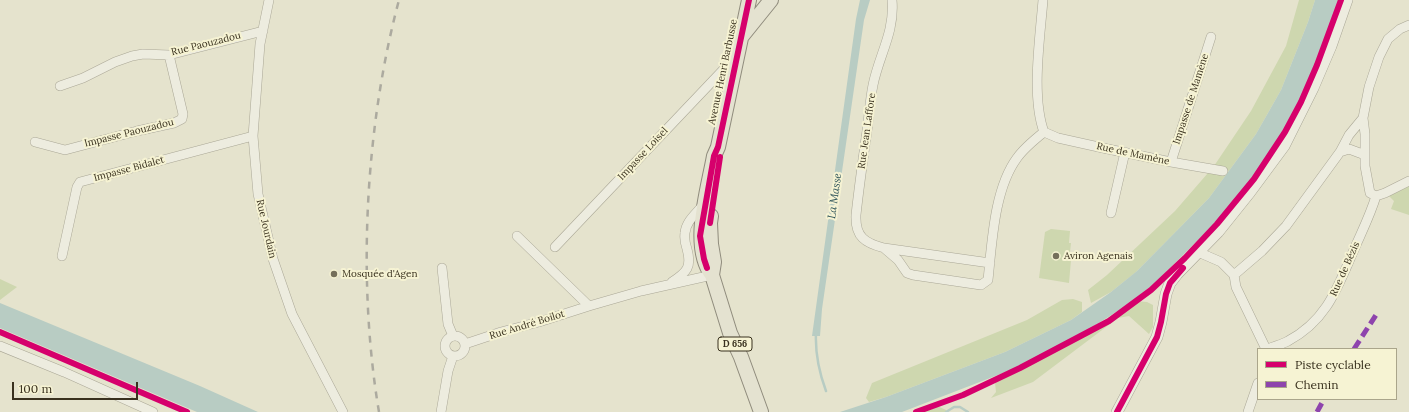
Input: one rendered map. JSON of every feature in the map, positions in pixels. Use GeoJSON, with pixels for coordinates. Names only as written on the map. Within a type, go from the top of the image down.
{"type":"FeatureCollection","features":[{"type":"Feature","properties":{"kind":"main road","name":"D 656"},"geometry":{"type":"LineString","coordinates":[[748,3],[769,2]]}},
{"type":"Feature","properties":{"kind":"main road","name":"D 656"},"geometry":{"type":"LineString","coordinates":[[740,40],[769,2]]}},
{"type":"Feature","properties":{"kind":"main road","name":"Avenue Henri Barbusse"},"geometry":{"type":"LineString","coordinates":[[748,3],[718,148],[714,156],[700,236],[707,268],[712,275],[730,334],[744,363],[761,412]]}},
{"type":"Feature","properties":{"kind":"main road","name":"Avenue Henri Barbusse"},"geometry":{"type":"LineString","coordinates":[[712,275],[714,262],[710,223],[720,158],[718,148]]}},
{"type":"Feature","properties":{"kind":"main road"},"geometry":{"type":"LineString","coordinates":[[706,201],[710,223]]}},
{"type":"Feature","properties":{"kind":"street","name":"Rue Jourdain"},"geometry":{"type":"LineString","coordinates":[[269,0],[260,44],[253,136],[258,194],[273,259],[292,314],[343,412]]}},
{"type":"Feature","properties":{"kind":"street","name":"Rue Jean Laffore"},"geometry":{"type":"LineString","coordinates":[[892,0],[893,9],[890,32],[879,62],[872,88],[856,216],[857,228],[864,240],[870,245],[990,263]]}},
{"type":"Feature","properties":{"kind":"street"},"geometry":{"type":"LineString","coordinates":[[1043,0],[1037,77],[1039,119],[1044,132]]}},
{"type":"Feature","properties":{"kind":"street"},"geometry":{"type":"LineString","coordinates":[[1117,412],[1157,337],[1166,294],[1170,283],[1218,232],[1284,146],[1313,88],[1328,53],[1347,0]]}},
{"type":"Feature","properties":{"kind":"street"},"geometry":{"type":"LineString","coordinates":[[1409,25],[1400,29],[1388,39],[1370,80],[1363,118],[1367,180],[1370,193],[1376,196],[1409,181]]}},
{"type":"Feature","properties":{"kind":"street","name":"Rue Paouzadou"},"geometry":{"type":"LineString","coordinates":[[60,86],[83,78],[114,62],[132,56],[143,54],[170,55],[263,31]]}},
{"type":"Feature","properties":{"kind":"street","name":"Impasse de Mamène"},"geometry":{"type":"LineString","coordinates":[[1171,162],[1211,37]]}},
{"type":"Feature","properties":{"kind":"street","name":"Impasse Paouzadou"},"geometry":{"type":"LineString","coordinates":[[35,142],[65,150],[174,123],[182,119],[183,114],[170,55]]}},
{"type":"Feature","properties":{"kind":"street","name":"Impasse Loisel"},"geometry":{"type":"LineString","coordinates":[[555,247],[725,68],[733,70]]}},
{"type":"Feature","properties":{"kind":"street"},"geometry":{"type":"LineString","coordinates":[[1234,276],[1262,251],[1286,226],[1340,152],[1349,135],[1363,118]]}},
{"type":"Feature","properties":{"kind":"street","name":"Rue Jean Laffore"},"geometry":{"type":"LineString","coordinates":[[884,248],[901,264],[907,273],[913,276],[981,286],[988,280],[1000,194],[1006,176],[1026,146],[1044,132]]}},
{"type":"Feature","properties":{"kind":"street","name":"Rue de Mamène"},"geometry":{"type":"LineString","coordinates":[[1044,132],[1058,138],[1171,162],[1223,171]]}},
{"type":"Feature","properties":{"kind":"street","name":"Impasse Bidalet"},"geometry":{"type":"LineString","coordinates":[[62,256],[77,187],[80,182],[253,136]]}},
{"type":"Feature","properties":{"kind":"street"},"geometry":{"type":"LineString","coordinates":[[1340,152],[1349,149],[1365,156]]}},
{"type":"Feature","properties":{"kind":"street"},"geometry":{"type":"LineString","coordinates":[[1112,213],[1125,152]]}},
{"type":"Feature","properties":{"kind":"street","name":"Rue de Bézis"},"geometry":{"type":"LineString","coordinates":[[1270,348],[1286,342],[1300,334],[1328,305],[1337,290],[1370,214],[1376,196]]}},
{"type":"Feature","properties":{"kind":"street"},"geometry":{"type":"LineString","coordinates":[[666,285],[684,273],[688,268],[688,252],[684,239],[685,232],[691,217],[706,201]]}},
{"type":"Feature","properties":{"kind":"street"},"geometry":{"type":"LineString","coordinates":[[517,236],[589,306]]}},
{"type":"Feature","properties":{"kind":"street"},"geometry":{"type":"LineString","coordinates":[[901,264],[904,256],[909,252]]}},
{"type":"Feature","properties":{"kind":"street","name":"Rue de Bézis"},"geometry":{"type":"LineString","coordinates":[[1198,252],[1221,262],[1234,276],[1236,287],[1266,348]]}},
{"type":"Feature","properties":{"kind":"street"},"geometry":{"type":"LineString","coordinates":[[442,268],[448,324],[453,336]]}},
{"type":"Feature","properties":{"kind":"street","name":"Rue André Boilot"},"geometry":{"type":"LineString","coordinates":[[466,344],[589,306],[666,285],[712,275]]}},
{"type":"Feature","properties":{"kind":"street"},"geometry":{"type":"LineString","coordinates":[[453,336],[461,337],[466,344],[464,352],[458,356],[453,356],[446,351],[445,344],[448,338],[453,336]]}},
{"type":"Feature","properties":{"kind":"street"},"geometry":{"type":"LineString","coordinates":[[0,346],[64,372],[153,412]]}},
{"type":"Feature","properties":{"kind":"street"},"geometry":{"type":"LineString","coordinates":[[441,412],[448,370],[453,356]]}},
{"type":"Feature","properties":{"kind":"street"},"geometry":{"type":"LineString","coordinates":[[1248,412],[1257,386]]}},
{"type":"Feature","properties":{"kind":"green space"},"geometry":{"type":"Polygon","coordinates":[[[1299,0],[1315,0],[1308,22],[1281,90],[1256,134],[1209,198],[1136,272],[1111,292],[1091,303],[1088,290],[1107,275],[1175,211],[1214,166],[1251,111],[1286,46],[1299,0]]]}},
{"type":"Feature","properties":{"kind":"green space"},"geometry":{"type":"Polygon","coordinates":[[[1409,184],[1409,215],[1391,209],[1394,201],[1388,195],[1409,184]]]}},
{"type":"Feature","properties":{"kind":"green space","name":"Aviron Agenais"},"geometry":{"type":"Polygon","coordinates":[[[1051,229],[1070,231],[1069,243],[1071,243],[1071,260],[1069,283],[1039,278],[1045,232],[1051,229]]]}},
{"type":"Feature","properties":{"kind":"green space"},"geometry":{"type":"Polygon","coordinates":[[[0,279],[17,287],[0,300],[0,279]]]}},
{"type":"Feature","properties":{"kind":"green space"},"geometry":{"type":"Polygon","coordinates":[[[1073,299],[1082,302],[1082,312],[1071,320],[1005,352],[886,397],[869,402],[866,398],[872,383],[1027,320],[1062,300],[1073,299]]]}},
{"type":"Feature","properties":{"kind":"green space"},"geometry":{"type":"Polygon","coordinates":[[[1135,301],[1147,302],[1153,305],[1153,327],[1149,334],[1129,316],[1118,318],[1033,382],[991,398],[996,392],[995,383],[1016,368],[1085,332],[1135,301]]]}},
{"type":"Feature","properties":{"kind":"green space"},"geometry":{"type":"Polygon","coordinates":[[[935,405],[946,410],[947,412],[916,412],[935,405]]]}},
{"type":"Feature","properties":{"kind":"water"},"geometry":{"type":"Polygon","coordinates":[[[860,0],[870,0],[864,20],[822,309],[820,336],[812,336],[856,19],[860,0]]]}},
{"type":"Feature","properties":{"kind":"water"},"geometry":{"type":"Polygon","coordinates":[[[1315,0],[1339,0],[1329,33],[1300,99],[1274,147],[1219,219],[1155,283],[1124,307],[1083,333],[1016,368],[902,412],[840,412],[886,397],[1005,352],[1071,320],[1111,292],[1137,271],[1209,198],[1256,134],[1281,90],[1308,22],[1315,0]]]}},
{"type":"Feature","properties":{"kind":"water"},"geometry":{"type":"Polygon","coordinates":[[[0,303],[200,386],[258,412],[197,412],[0,328],[0,303]]]}},
{"type":"Feature","properties":{"kind":"waterway","name":"La Masse"},"geometry":{"type":"LineString","coordinates":[[816,333],[818,363],[826,391]]}},
{"type":"Feature","properties":{"kind":"waterway"},"geometry":{"type":"LineString","coordinates":[[946,412],[954,407],[960,407],[968,412]]}},
{"type":"Feature","properties":{"kind":"railway"},"geometry":{"type":"LineString","coordinates":[[379,412],[372,362],[368,311],[368,205],[378,100],[387,49],[399,0]]}},
{"type":"Feature","properties":{"kind":"marked path"},"geometry":{"type":"LineString","coordinates":[[1355,348],[1376,315]]}},
{"type":"Feature","properties":{"kind":"marked path"},"geometry":{"type":"LineString","coordinates":[[1317,412],[1323,400]]}},
{"type":"Feature","properties":{"kind":"cycle path"},"geometry":{"type":"LineString","coordinates":[[707,268],[700,236],[714,156],[718,147],[749,0]]}},
{"type":"Feature","properties":{"kind":"cycle path"},"geometry":{"type":"LineString","coordinates":[[916,412],[963,395],[1020,368],[1109,321],[1151,290],[1185,258],[1217,224],[1254,179],[1285,132],[1301,102],[1317,65],[1341,0]]}},
{"type":"Feature","properties":{"kind":"cycle path"},"geometry":{"type":"LineString","coordinates":[[710,223],[720,157]]}},
{"type":"Feature","properties":{"kind":"cycle path"},"geometry":{"type":"LineString","coordinates":[[1117,412],[1157,337],[1166,294],[1170,283],[1183,268]]}},
{"type":"Feature","properties":{"kind":"cycle path"},"geometry":{"type":"LineString","coordinates":[[0,332],[187,412]]}},
{"type":"Feature","properties":{"kind":"place","name":"Aviron Agenais"},"geometry":{"type":"Point","coordinates":[1056,256]}},
{"type":"Feature","properties":{"kind":"place","name":"Mosquée d'Agen"},"geometry":{"type":"Point","coordinates":[334,274]}}]}
